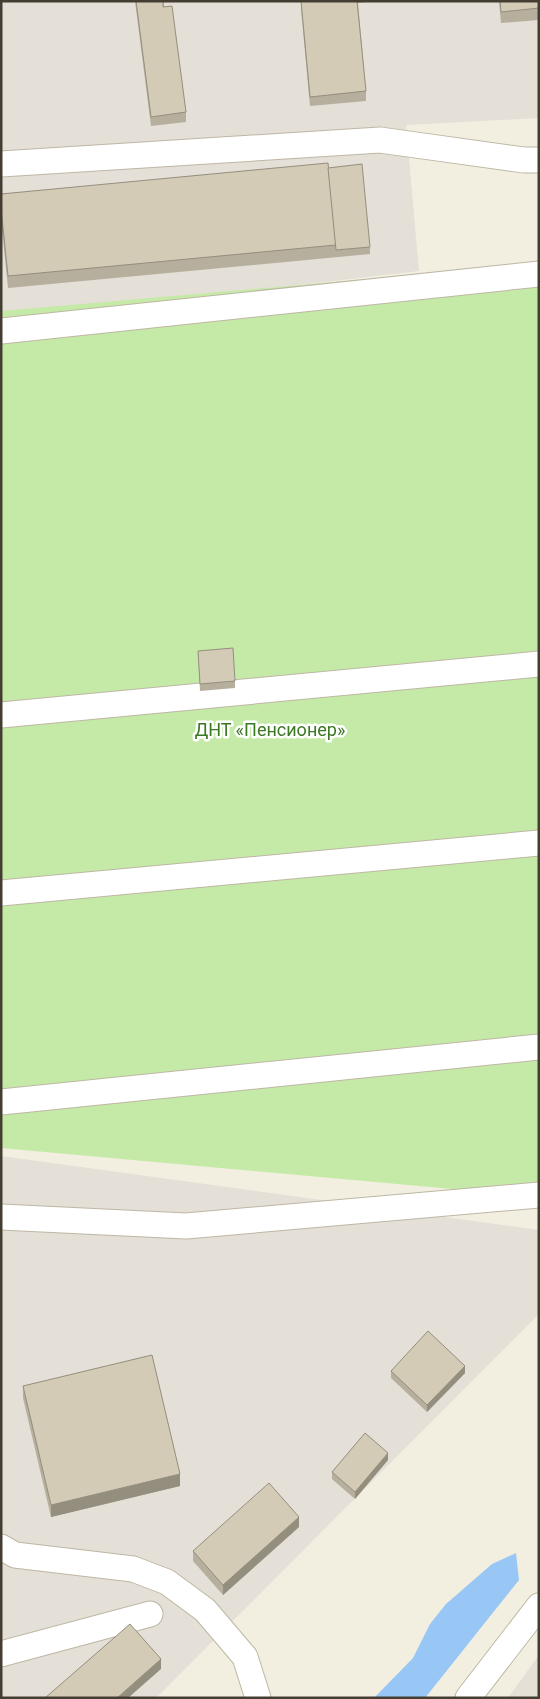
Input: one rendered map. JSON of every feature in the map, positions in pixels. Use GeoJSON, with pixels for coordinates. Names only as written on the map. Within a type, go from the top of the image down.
{"type":"FeatureCollection","features":[{"type":"Feature","properties":{"kind":"lane"},"geometry":{"type":"LineString","coordinates":[[1,164],[380,140],[524,160],[539,160]]}},
{"type":"Feature","properties":{"kind":"lane"},"geometry":{"type":"LineString","coordinates":[[1,331],[539,274]]}},
{"type":"Feature","properties":{"kind":"lane"},"geometry":{"type":"LineString","coordinates":[[1,715],[539,664]]}},
{"type":"Feature","properties":{"kind":"lane"},"geometry":{"type":"LineString","coordinates":[[1,893],[539,843]]}},
{"type":"Feature","properties":{"kind":"lane"},"geometry":{"type":"LineString","coordinates":[[1,1102],[539,1047]]}},
{"type":"Feature","properties":{"kind":"lane"},"geometry":{"type":"LineString","coordinates":[[1,1217],[186,1226],[539,1195]]}},
{"type":"Feature","properties":{"kind":"lane"},"geometry":{"type":"LineString","coordinates":[[1,1547],[15,1556],[133,1569],[166,1582],[205,1610],[245,1657],[258,1698]]}},
{"type":"Feature","properties":{"kind":"lane"},"geometry":{"type":"LineString","coordinates":[[468,1698],[539,1606]]}},
{"type":"Feature","properties":{"kind":"lane"},"geometry":{"type":"LineString","coordinates":[[1,1654],[150,1614]]}},
{"type":"Feature","properties":{"kind":"shaded area"},"geometry":{"type":"Polygon","coordinates":[[[1,1],[539,1],[539,118],[406,125],[419,271],[1,320],[1,1]]]}},
{"type":"Feature","properties":{"kind":"shaded area"},"geometry":{"type":"Polygon","coordinates":[[[1,1156],[539,1230],[539,1314],[156,1698],[1,1698],[1,1156]]]}},
{"type":"Feature","properties":{"kind":"shaded area"},"geometry":{"type":"Polygon","coordinates":[[[539,1655],[539,1698],[508,1698],[539,1655]]]}},
{"type":"Feature","properties":{"kind":"green space","name":"ДНТ «Пенсионер»"},"geometry":{"type":"Polygon","coordinates":[[[539,264],[539,1197],[1,1148],[1,311],[539,264]]]}},
{"type":"Feature","properties":{"kind":"water"},"geometry":{"type":"Polygon","coordinates":[[[516,1553],[519,1580],[425,1698],[374,1698],[413,1658],[430,1624],[446,1604],[492,1564],[516,1553]]]}},
{"type":"Feature","properties":{"kind":"building"},"geometry":{"type":"Polygon","coordinates":[[[136,1],[163,1],[163,7],[172,6],[186,112],[151,117],[136,1]]]}},
{"type":"Feature","properties":{"kind":"building"},"geometry":{"type":"Polygon","coordinates":[[[301,1],[357,1],[366,91],[310,97],[301,1]]]}},
{"type":"Feature","properties":{"kind":"building"},"geometry":{"type":"Polygon","coordinates":[[[500,1],[539,1],[539,8],[501,12],[500,1]]]}},
{"type":"Feature","properties":{"kind":"building"},"geometry":{"type":"Polygon","coordinates":[[[328,163],[336,245],[8,276],[1,194],[328,163]]]}},
{"type":"Feature","properties":{"kind":"building"},"geometry":{"type":"Polygon","coordinates":[[[362,164],[370,247],[336,250],[328,168],[362,164]]]}},
{"type":"Feature","properties":{"kind":"building"},"geometry":{"type":"Polygon","coordinates":[[[233,648],[235,681],[200,684],[198,651],[233,648]]]}},
{"type":"Feature","properties":{"kind":"building"},"geometry":{"type":"Polygon","coordinates":[[[428,1331],[465,1366],[427,1405],[391,1371],[428,1331]]]}},
{"type":"Feature","properties":{"kind":"building"},"geometry":{"type":"Polygon","coordinates":[[[152,1355],[180,1474],[51,1505],[23,1386],[152,1355]]]}},
{"type":"Feature","properties":{"kind":"building"},"geometry":{"type":"Polygon","coordinates":[[[365,1433],[388,1453],[355,1492],[332,1472],[365,1433]]]}},
{"type":"Feature","properties":{"kind":"building"},"geometry":{"type":"Polygon","coordinates":[[[269,1483],[299,1517],[223,1585],[193,1551],[269,1483]]]}},
{"type":"Feature","properties":{"kind":"building"},"geometry":{"type":"Polygon","coordinates":[[[130,1624],[161,1659],[117,1698],[45,1698],[130,1624]]]}}]}
